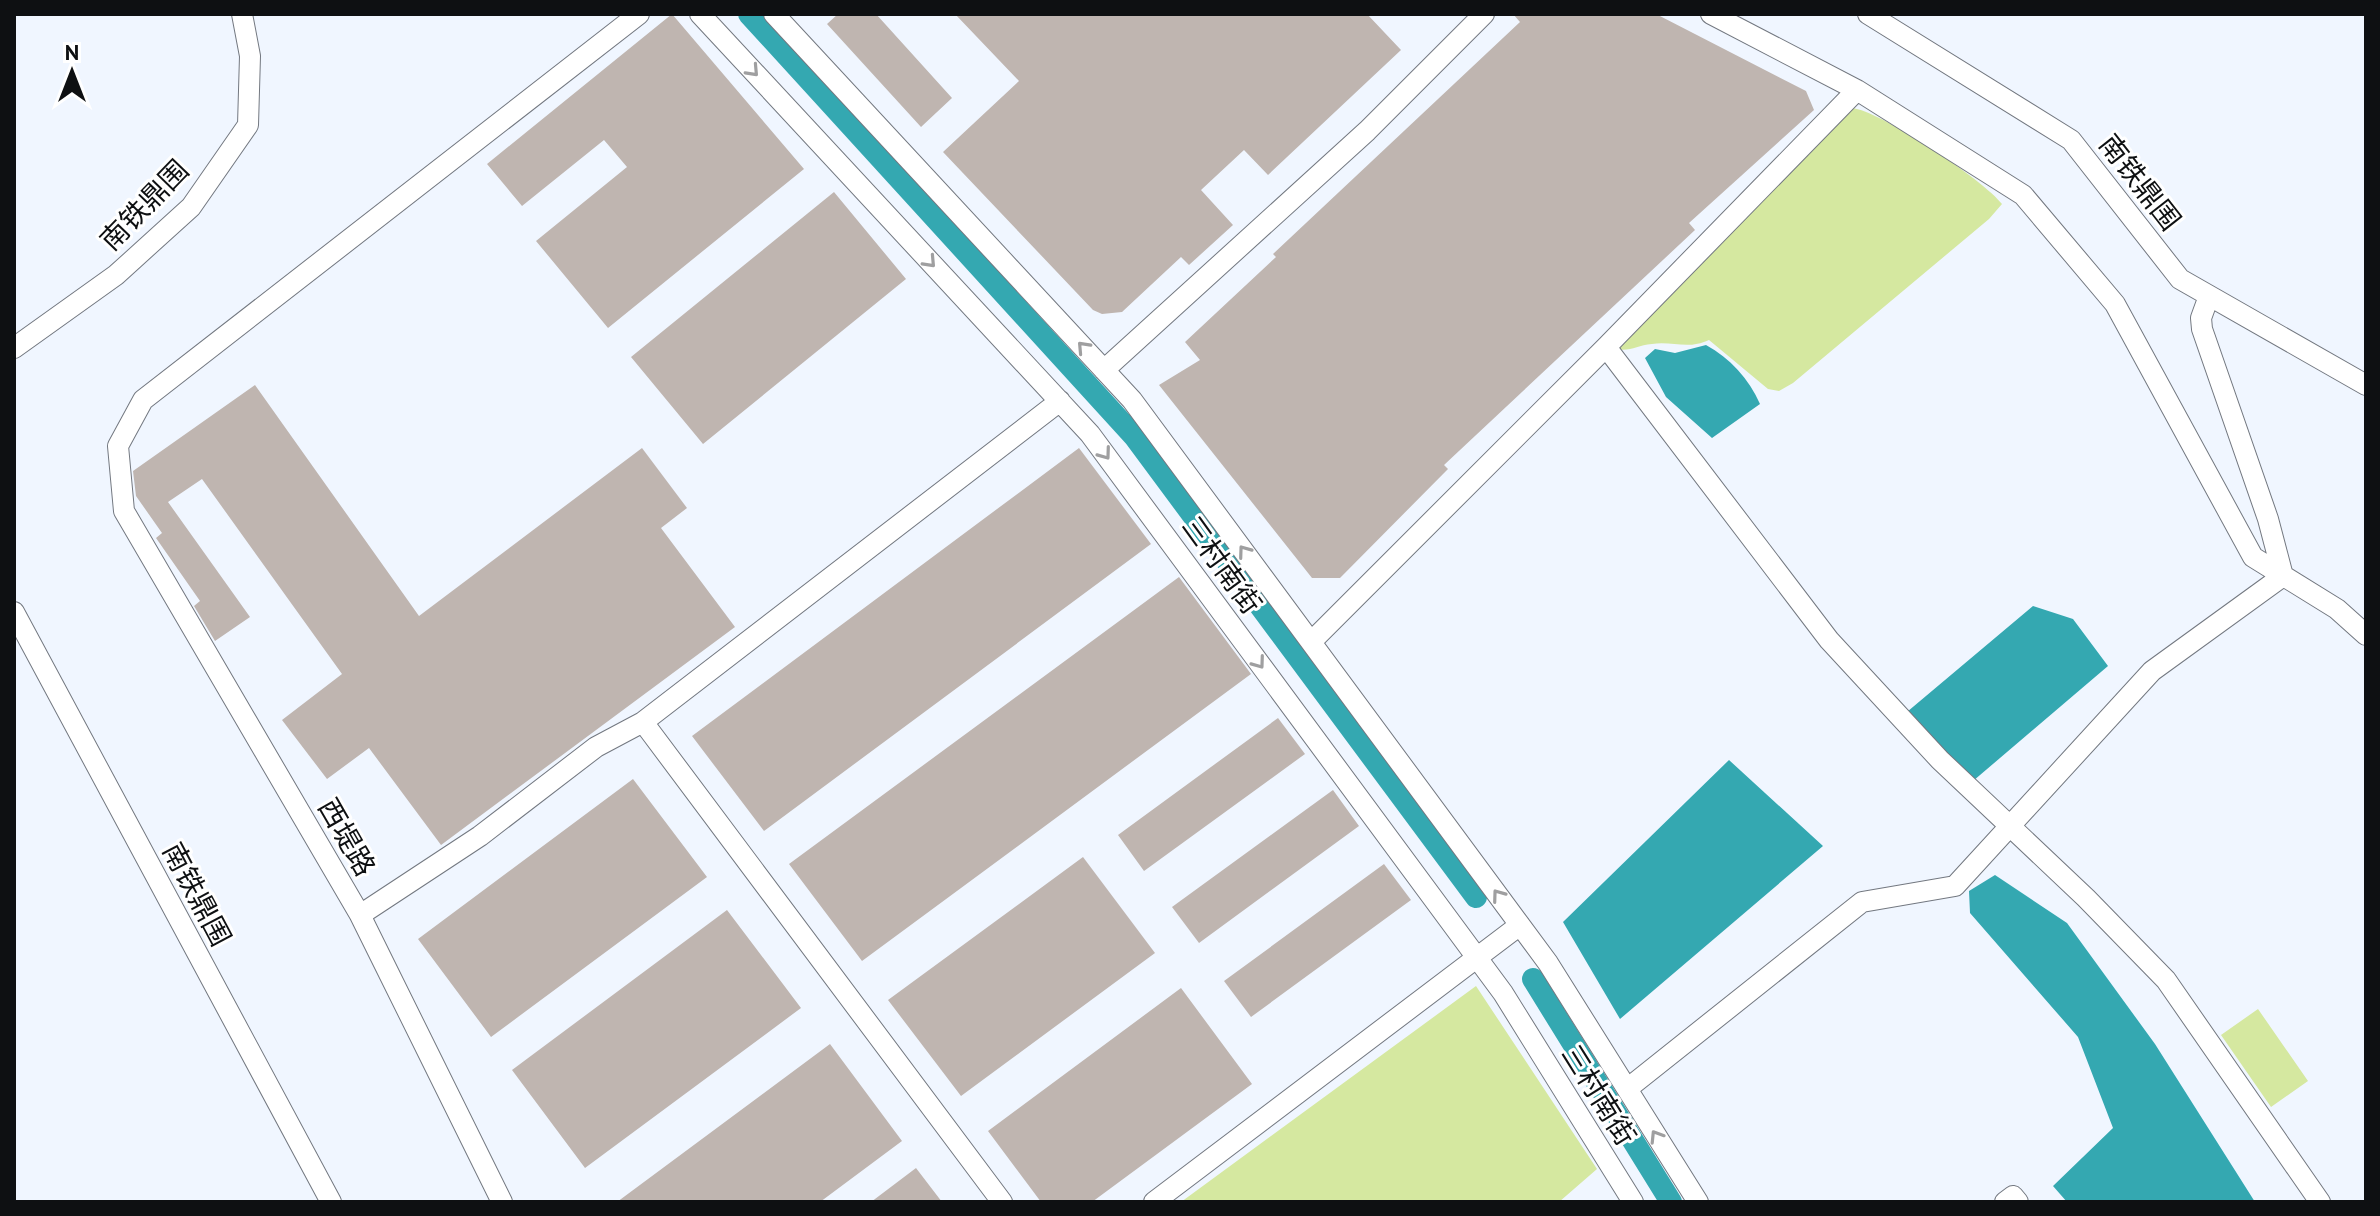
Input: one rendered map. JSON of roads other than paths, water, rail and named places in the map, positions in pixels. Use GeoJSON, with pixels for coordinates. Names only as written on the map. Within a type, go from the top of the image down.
{"type":"FeatureCollection","features":[{"type":"Feature","properties":{"kind":"street","name":"南铁鼎围"},"geometry":{"type":"LineString","coordinates":[[14,348],[116,275],[191,207],[248,125],[250,56],[242,14]]}},
{"type":"Feature","properties":{"kind":"street","name":"西堤路"},"geometry":{"type":"LineString","coordinates":[[502,1202],[360,915],[124,511],[118,446],[143,400],[639,14]]}},
{"type":"Feature","properties":{"kind":"street","name":"三村南街"},"geometry":{"type":"LineString","coordinates":[[700,14],[1090,434],[1503,993],[1633,1202]]}},
{"type":"Feature","properties":{"kind":"street","name":"三村南街"},"geometry":{"type":"LineString","coordinates":[[774,14],[1132,400],[1520,925],[1698,1202]]}},
{"type":"Feature","properties":{"kind":"street"},"geometry":{"type":"LineString","coordinates":[[1104,370],[1367,131],[1484,14]]}},
{"type":"Feature","properties":{"kind":"street"},"geometry":{"type":"LineString","coordinates":[[1711,14],[1857,90],[2023,195],[2115,304],[2253,557],[2337,609],[2366,635]]}},
{"type":"Feature","properties":{"kind":"street","name":"南铁鼎围"},"geometry":{"type":"LineString","coordinates":[[1868,14],[2071,140],[2180,279],[2366,385]]}},
{"type":"Feature","properties":{"kind":"street"},"geometry":{"type":"LineString","coordinates":[[1311,642],[1857,90]]}},
{"type":"Feature","properties":{"kind":"street"},"geometry":{"type":"LineString","coordinates":[[2209,296],[2201,318],[2202,329],[2268,519],[2283,576]]}},
{"type":"Feature","properties":{"kind":"street"},"geometry":{"type":"LineString","coordinates":[[1606,347],[1829,640],[1940,760],[2086,898],[2166,980],[2320,1202]]}},
{"type":"Feature","properties":{"kind":"street"},"geometry":{"type":"LineString","coordinates":[[360,915],[480,836],[596,747],[643,722],[1060,401]]}},
{"type":"Feature","properties":{"kind":"street"},"geometry":{"type":"LineString","coordinates":[[1627,1089],[1862,902],[1955,886],[2152,671],[2283,576]]}},
{"type":"Feature","properties":{"kind":"street","name":"南铁鼎围"},"geometry":{"type":"LineString","coordinates":[[14,612],[331,1202]]}},
{"type":"Feature","properties":{"kind":"street"},"geometry":{"type":"LineString","coordinates":[[643,722],[1002,1202]]}},
{"type":"Feature","properties":{"kind":"street"},"geometry":{"type":"LineString","coordinates":[[1154,1202],[1520,925]]}},
{"type":"Feature","properties":{"kind":"street"},"geometry":{"type":"LineString","coordinates":[[2005,1202],[2013,1196],[2018,1202]]}},
{"type":"Feature","properties":{"kind":"water"},"geometry":{"type":"Polygon","coordinates":[[[1706,345],[1738,370],[1760,404],[1712,438],[1666,397],[1645,358],[1655,349],[1675,353],[1706,345]]]}},
{"type":"Feature","properties":{"kind":"water"},"geometry":{"type":"Polygon","coordinates":[[[2033,606],[2073,619],[2108,666],[1973,781],[1901,717],[2033,606]]]}},
{"type":"Feature","properties":{"kind":"water"},"geometry":{"type":"Polygon","coordinates":[[[1729,760],[1823,846],[1620,1019],[1563,922],[1729,760]]]}},
{"type":"Feature","properties":{"kind":"water"},"geometry":{"type":"Polygon","coordinates":[[[1995,875],[2067,923],[2155,1044],[2255,1202],[2067,1202],[2053,1186],[2113,1128],[2078,1037],[1970,913],[1969,891],[1995,875]]]}},
{"type":"Feature","properties":{"kind":"waterway"},"geometry":{"type":"LineString","coordinates":[[749,14],[1134,436],[1476,897]]}},
{"type":"Feature","properties":{"kind":"waterway"},"geometry":{"type":"LineString","coordinates":[[1533,979],[1671,1202]]}}]}
